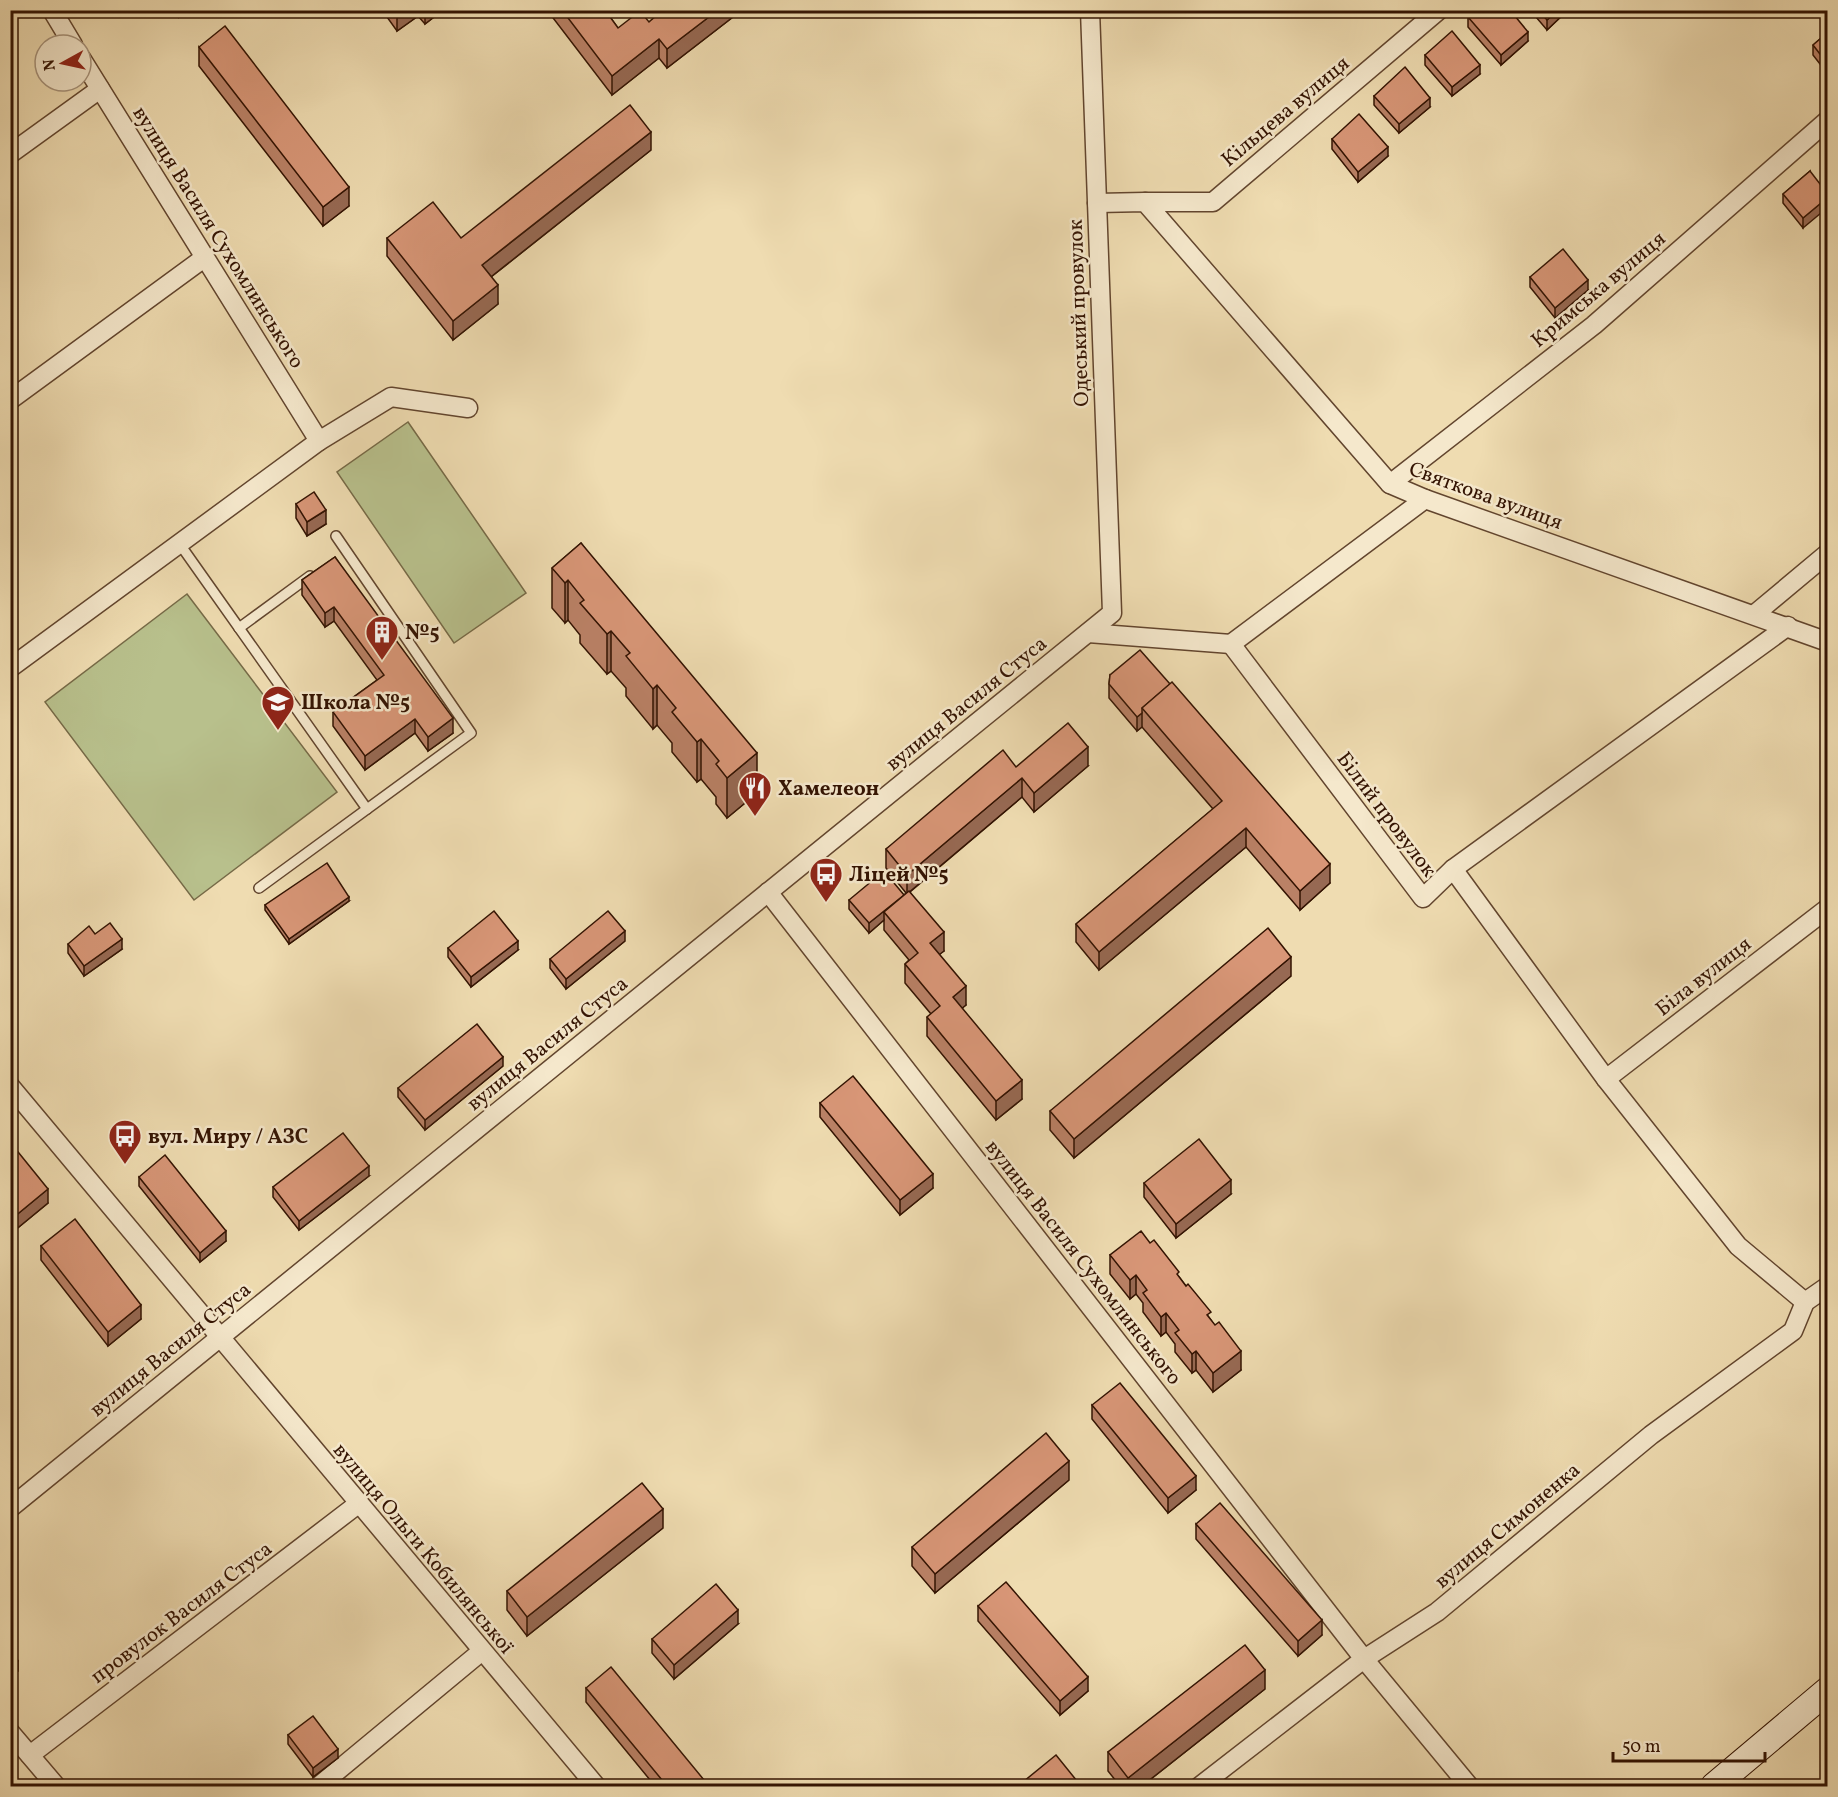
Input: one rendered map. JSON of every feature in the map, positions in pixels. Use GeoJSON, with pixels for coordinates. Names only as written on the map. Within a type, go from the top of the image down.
{"type":"FeatureCollection","features":[{"type":"Feature","properties":{"kind":"main road"},"geometry":{"type":"LineString","coordinates":[[1714,1786],[1827,1690]]}},
{"type":"Feature","properties":{"kind":"street"},"geometry":{"type":"LineString","coordinates":[[52,10],[66,33]]}},
{"type":"Feature","properties":{"kind":"street","name":"Одеський провулок"},"geometry":{"type":"LineString","coordinates":[[1090,10],[1112,613]]}},
{"type":"Feature","properties":{"kind":"street","name":"Кільцева вулиця"},"geometry":{"type":"LineString","coordinates":[[1145,202],[1213,202],[1439,10]]}},
{"type":"Feature","properties":{"kind":"street","name":"вулиця Василя Сухомлинського"},"geometry":{"type":"LineString","coordinates":[[93,77],[319,441]]}},
{"type":"Feature","properties":{"kind":"street"},"geometry":{"type":"LineString","coordinates":[[10,154],[100,88]]}},
{"type":"Feature","properties":{"kind":"street","name":"Кримська вулиця"},"geometry":{"type":"LineString","coordinates":[[1390,484],[1594,325],[1827,120]]}},
{"type":"Feature","properties":{"kind":"street"},"geometry":{"type":"LineString","coordinates":[[1097,202],[1145,202]]}},
{"type":"Feature","properties":{"kind":"street","name":"Святкова вулиця"},"geometry":{"type":"LineString","coordinates":[[1145,202],[1390,484],[1425,499],[1755,614],[1827,642]]}},
{"type":"Feature","properties":{"kind":"street"},"geometry":{"type":"LineString","coordinates":[[10,400],[204,258]]}},
{"type":"Feature","properties":{"kind":"street"},"geometry":{"type":"LineString","coordinates":[[10,668],[319,441],[391,397],[468,408]]}},
{"type":"Feature","properties":{"kind":"street"},"geometry":{"type":"LineString","coordinates":[[1088,633],[1231,644],[1425,499]]}},
{"type":"Feature","properties":{"kind":"street"},"geometry":{"type":"LineString","coordinates":[[1755,614],[1827,553]]}},
{"type":"Feature","properties":{"kind":"street","name":"вулиця Василя Стуса"},"geometry":{"type":"LineString","coordinates":[[10,1508],[1112,613]]}},
{"type":"Feature","properties":{"kind":"street","name":"Білий провулок"},"geometry":{"type":"LineString","coordinates":[[1231,644],[1423,898],[1453,869],[1788,626]]}},
{"type":"Feature","properties":{"kind":"street"},"geometry":{"type":"LineString","coordinates":[[1453,869],[1606,1079],[1738,1246],[1805,1302],[1827,1286]]}},
{"type":"Feature","properties":{"kind":"street","name":"вулиця Василя Сухомлинського"},"geometry":{"type":"LineString","coordinates":[[768,892],[1364,1659],[1469,1786]]}},
{"type":"Feature","properties":{"kind":"street","name":"Біла вулиця"},"geometry":{"type":"LineString","coordinates":[[1606,1079],[1827,908]]}},
{"type":"Feature","properties":{"kind":"street","name":"вулиця Ольги Кобилянської"},"geometry":{"type":"LineString","coordinates":[[10,1086],[596,1786]]}},
{"type":"Feature","properties":{"kind":"street","name":"вулиця Симоненка"},"geometry":{"type":"LineString","coordinates":[[1200,1786],[1364,1659],[1437,1612],[1651,1435],[1793,1331],[1805,1302]]}},
{"type":"Feature","properties":{"kind":"street","name":"провулок Василя Стуса"},"geometry":{"type":"LineString","coordinates":[[30,1755],[358,1504]]}},
{"type":"Feature","properties":{"kind":"street"},"geometry":{"type":"LineString","coordinates":[[319,1786],[482,1652]]}},
{"type":"Feature","properties":{"kind":"street"},"geometry":{"type":"LineString","coordinates":[[10,1732],[56,1786]]}},
{"type":"Feature","properties":{"kind":"lane"},"geometry":{"type":"LineString","coordinates":[[259,888],[471,733],[336,536]]}},
{"type":"Feature","properties":{"kind":"lane"},"geometry":{"type":"LineString","coordinates":[[179,543],[367,809]]}},
{"type":"Feature","properties":{"kind":"lane"},"geometry":{"type":"LineString","coordinates":[[337,556],[346,550]]}},
{"type":"Feature","properties":{"kind":"lane"},"geometry":{"type":"LineString","coordinates":[[239,628],[319,570]]}},
{"type":"Feature","properties":{"kind":"green space"},"geometry":{"type":"Polygon","coordinates":[[[408,422],[526,593],[454,643],[337,472],[408,422]]]}},
{"type":"Feature","properties":{"kind":"green space"},"geometry":{"type":"Polygon","coordinates":[[[187,594],[337,792],[194,900],[45,702],[187,594]]]}},
{"type":"Feature","properties":{"kind":"building"},"geometry":{"type":"Polygon","coordinates":[[[392,10],[406,10],[397,17],[392,10]]]}},
{"type":"Feature","properties":{"kind":"building"},"geometry":{"type":"Polygon","coordinates":[[[562,10],[605,10],[618,28],[640,11],[649,22],[663,10],[718,10],[667,49],[659,39],[612,76],[562,10]]]}},
{"type":"Feature","properties":{"kind":"building"},"geometry":{"type":"Polygon","coordinates":[[[1475,10],[1510,10],[1528,32],[1501,55],[1468,17],[1475,10]]]}},
{"type":"Feature","properties":{"kind":"building"},"geometry":{"type":"Polygon","coordinates":[[[1538,10],[1558,10],[1547,20],[1538,10]]]}},
{"type":"Feature","properties":{"kind":"building"},"geometry":{"type":"Polygon","coordinates":[[[225,26],[349,187],[323,207],[199,47],[225,26]]]}},
{"type":"Feature","properties":{"kind":"building"},"geometry":{"type":"Polygon","coordinates":[[[1452,31],[1480,65],[1452,87],[1425,55],[1452,31]]]}},
{"type":"Feature","properties":{"kind":"building"},"geometry":{"type":"Polygon","coordinates":[[[1827,33],[1827,63],[1813,45],[1827,33]]]}},
{"type":"Feature","properties":{"kind":"building"},"geometry":{"type":"Polygon","coordinates":[[[1405,67],[1430,98],[1399,124],[1374,96],[1405,67]]]}},
{"type":"Feature","properties":{"kind":"building"},"geometry":{"type":"Polygon","coordinates":[[[630,105],[651,132],[482,265],[498,285],[453,321],[387,238],[433,202],[461,238],[630,105]]]}},
{"type":"Feature","properties":{"kind":"building"},"geometry":{"type":"Polygon","coordinates":[[[1359,114],[1388,147],[1358,172],[1332,139],[1359,114]]]}},
{"type":"Feature","properties":{"kind":"building"},"geometry":{"type":"Polygon","coordinates":[[[1810,171],[1827,193],[1827,198],[1803,218],[1783,194],[1810,171]]]}},
{"type":"Feature","properties":{"kind":"building"},"geometry":{"type":"Polygon","coordinates":[[[1563,249],[1588,280],[1555,308],[1530,277],[1563,249]]]}},
{"type":"Feature","properties":{"kind":"building"},"geometry":{"type":"Polygon","coordinates":[[[314,492],[326,510],[307,522],[296,504],[314,492]]]}},
{"type":"Feature","properties":{"kind":"building"},"geometry":{"type":"Polygon","coordinates":[[[581,543],[757,753],[727,778],[716,764],[719,761],[701,739],[697,742],[672,712],[676,708],[657,685],[653,689],[626,656],[630,653],[611,631],[607,634],[580,603],[584,600],[568,580],[565,583],[552,568],[581,543]]]}},
{"type":"Feature","properties":{"kind":"building","name":"№5"},"geometry":{"type":"Polygon","coordinates":[[[335,557],[453,718],[428,737],[415,719],[365,756],[333,712],[384,675],[334,607],[325,613],[302,580],[335,557]]]}},
{"type":"Feature","properties":{"kind":"building"},"geometry":{"type":"Polygon","coordinates":[[[1140,650],[1170,684],[1142,708],[1142,713],[1137,717],[1109,684],[1110,675],[1140,650]]]}},
{"type":"Feature","properties":{"kind":"building"},"geometry":{"type":"Polygon","coordinates":[[[1172,682],[1330,864],[1300,891],[1246,828],[1099,952],[1076,924],[1222,801],[1142,708],[1172,682]]]}},
{"type":"Feature","properties":{"kind":"building"},"geometry":{"type":"Polygon","coordinates":[[[1068,723],[1088,747],[1034,793],[1022,778],[907,875],[886,849],[1003,750],[1016,767],[1068,723]]]}},
{"type":"Feature","properties":{"kind":"building"},"geometry":{"type":"Polygon","coordinates":[[[10,849],[17,849],[11,889],[10,889],[10,849]]]}},
{"type":"Feature","properties":{"kind":"building"},"geometry":{"type":"Polygon","coordinates":[[[327,863],[349,897],[289,939],[265,905],[327,863]]]}},
{"type":"Feature","properties":{"kind":"building"},"geometry":{"type":"Polygon","coordinates":[[[884,871],[904,895],[869,923],[849,900],[884,871]]]}},
{"type":"Feature","properties":{"kind":"building"},"geometry":{"type":"Polygon","coordinates":[[[909,891],[944,932],[930,943],[966,986],[953,997],[1022,1080],[996,1101],[927,1017],[940,1006],[905,964],[918,953],[884,912],[909,891]]]}},
{"type":"Feature","properties":{"kind":"building"},"geometry":{"type":"Polygon","coordinates":[[[494,911],[518,941],[471,977],[448,948],[494,911]]]}},
{"type":"Feature","properties":{"kind":"building"},"geometry":{"type":"Polygon","coordinates":[[[608,911],[625,931],[566,979],[550,959],[608,911]]]}},
{"type":"Feature","properties":{"kind":"building"},"geometry":{"type":"Polygon","coordinates":[[[110,923],[122,939],[84,966],[68,944],[89,926],[95,934],[110,923]]]}},
{"type":"Feature","properties":{"kind":"building"},"geometry":{"type":"Polygon","coordinates":[[[1268,928],[1291,957],[1074,1139],[1050,1111],[1268,928]]]}},
{"type":"Feature","properties":{"kind":"building"},"geometry":{"type":"Polygon","coordinates":[[[477,1024],[503,1057],[425,1120],[398,1088],[477,1024]]]}},
{"type":"Feature","properties":{"kind":"building"},"geometry":{"type":"Polygon","coordinates":[[[853,1076],[933,1174],[900,1200],[820,1103],[853,1076]]]}},
{"type":"Feature","properties":{"kind":"building"},"geometry":{"type":"Polygon","coordinates":[[[343,1133],[369,1166],[299,1221],[273,1187],[343,1133]]]}},
{"type":"Feature","properties":{"kind":"building"},"geometry":{"type":"Polygon","coordinates":[[[1199,1139],[1231,1180],[1176,1224],[1144,1183],[1199,1139]]]}},
{"type":"Feature","properties":{"kind":"building"},"geometry":{"type":"Polygon","coordinates":[[[10,1142],[48,1189],[14,1217],[10,1212],[10,1142]]]}},
{"type":"Feature","properties":{"kind":"building"},"geometry":{"type":"Polygon","coordinates":[[[165,1155],[226,1231],[200,1253],[139,1177],[165,1155]]]}},
{"type":"Feature","properties":{"kind":"building"},"geometry":{"type":"Polygon","coordinates":[[[75,1219],[141,1305],[108,1332],[41,1246],[75,1219]]]}},
{"type":"Feature","properties":{"kind":"building"},"geometry":{"type":"Polygon","coordinates":[[[1141,1231],[1150,1243],[1154,1240],[1179,1272],[1177,1274],[1186,1286],[1188,1284],[1211,1312],[1207,1315],[1215,1325],[1219,1322],[1241,1351],[1213,1373],[1196,1351],[1192,1354],[1175,1333],[1179,1330],[1166,1313],[1161,1317],[1143,1293],[1147,1290],[1136,1275],[1130,1280],[1110,1255],[1141,1231]]]}},
{"type":"Feature","properties":{"kind":"building"},"geometry":{"type":"Polygon","coordinates":[[[1120,1383],[1196,1476],[1168,1498],[1092,1405],[1120,1383]]]}},
{"type":"Feature","properties":{"kind":"building"},"geometry":{"type":"Polygon","coordinates":[[[1046,1433],[1069,1461],[935,1574],[912,1547],[1046,1433]]]}},
{"type":"Feature","properties":{"kind":"building"},"geometry":{"type":"Polygon","coordinates":[[[642,1483],[663,1509],[527,1617],[507,1591],[642,1483]]]}},
{"type":"Feature","properties":{"kind":"building"},"geometry":{"type":"Polygon","coordinates":[[[1220,1503],[1322,1620],[1298,1641],[1196,1524],[1220,1503]]]}},
{"type":"Feature","properties":{"kind":"building"},"geometry":{"type":"Polygon","coordinates":[[[1006,1582],[1088,1677],[1060,1701],[978,1606],[1006,1582]]]}},
{"type":"Feature","properties":{"kind":"building"},"geometry":{"type":"Polygon","coordinates":[[[716,1584],[738,1610],[674,1665],[652,1639],[716,1584]]]}},
{"type":"Feature","properties":{"kind":"building"},"geometry":{"type":"Polygon","coordinates":[[[1245,1645],[1265,1670],[1128,1778],[1108,1752],[1245,1645]]]}},
{"type":"Feature","properties":{"kind":"building"},"geometry":{"type":"Polygon","coordinates":[[[10,1652],[18,1661],[10,1667],[10,1652]]]}},
{"type":"Feature","properties":{"kind":"building"},"geometry":{"type":"Polygon","coordinates":[[[611,1667],[709,1786],[667,1786],[586,1688],[611,1667]]]}},
{"type":"Feature","properties":{"kind":"building"},"geometry":{"type":"Polygon","coordinates":[[[313,1716],[338,1749],[313,1768],[288,1735],[313,1716]]]}},
{"type":"Feature","properties":{"kind":"building"},"geometry":{"type":"Polygon","coordinates":[[[1056,1755],[1077,1781],[1071,1786],[1018,1786],[1056,1755]]]}},
{"type":"Feature","properties":{"kind":"place","name":"№5"},"geometry":{"type":"Point","coordinates":[382,661]}},
{"type":"Feature","properties":{"kind":"place","name":"Школа №5"},"geometry":{"type":"Point","coordinates":[278,731]}},
{"type":"Feature","properties":{"kind":"place","name":"Хамелеон"},"geometry":{"type":"Point","coordinates":[755,817]}},
{"type":"Feature","properties":{"kind":"place","name":"Ліцей №5"},"geometry":{"type":"Point","coordinates":[826,903]}},
{"type":"Feature","properties":{"kind":"place","name":"вул. Миру / АЗС"},"geometry":{"type":"Point","coordinates":[125,1165]}}]}
